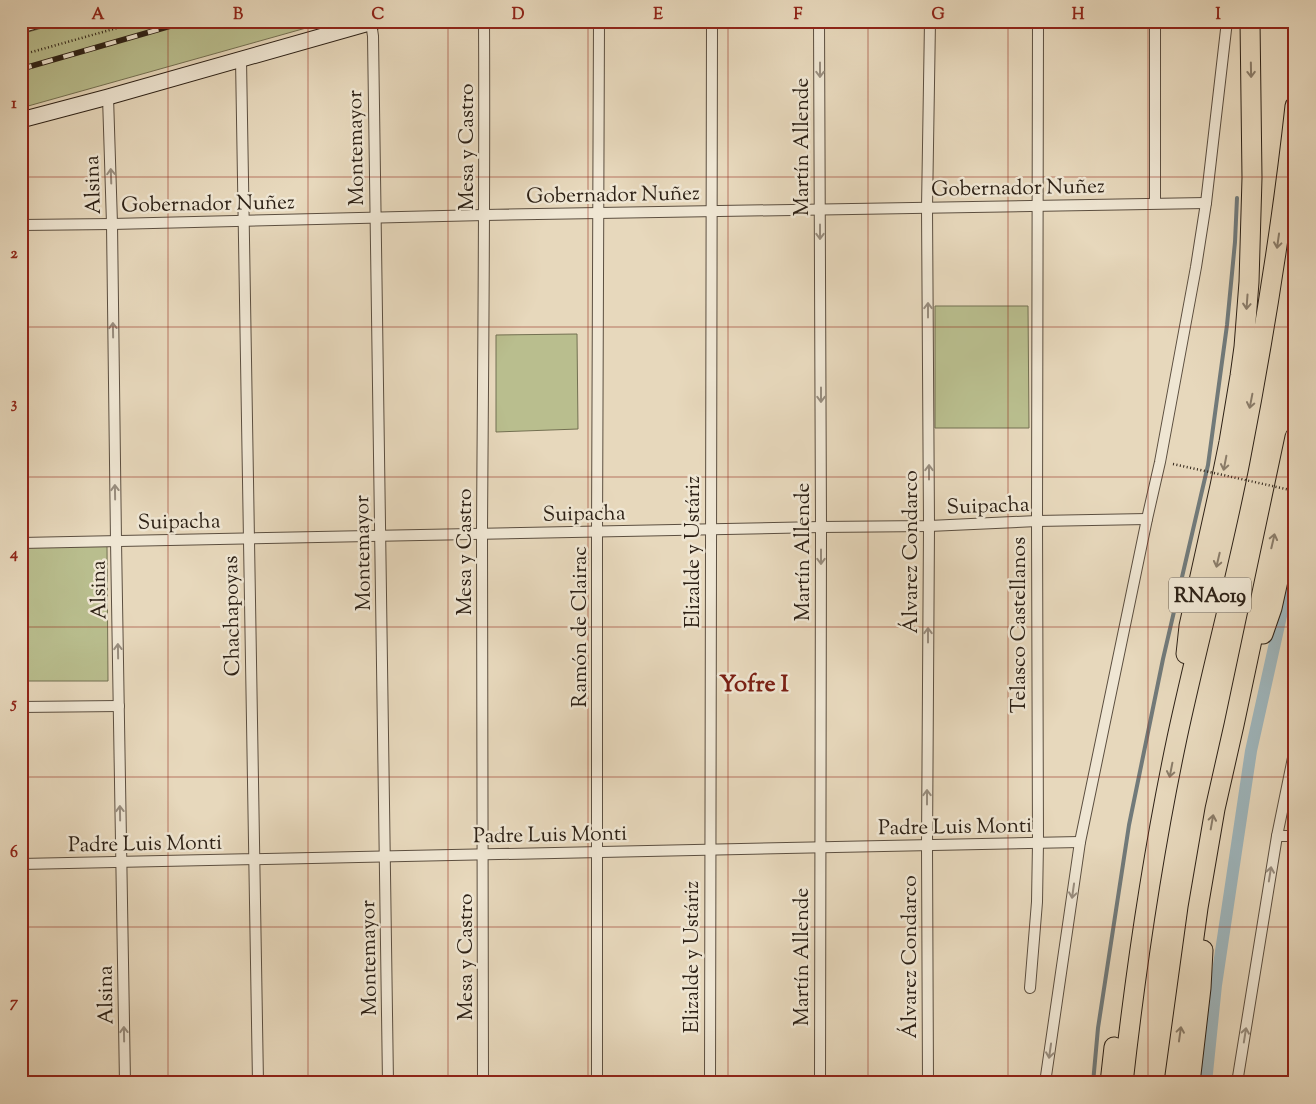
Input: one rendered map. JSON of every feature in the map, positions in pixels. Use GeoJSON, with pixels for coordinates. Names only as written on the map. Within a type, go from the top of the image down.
{"type":"FeatureCollection","features":[{"type":"Feature","properties":{"kind":"highway"},"geometry":{"type":"LineString","coordinates":[[1177,740],[1189,626],[1224,468],[1244,347],[1249,282],[1252,178],[1250,21]]}},
{"type":"Feature","properties":{"kind":"highway","name":"RNA019"},"geometry":{"type":"LineString","coordinates":[[1123,1083],[1135,984],[1152,873],[1177,740],[1240,461],[1257,371],[1274,268],[1295,106]]}},
{"type":"Feature","properties":{"kind":"highway","name":"RNA019"},"geometry":{"type":"LineString","coordinates":[[1174,1083],[1206,855],[1295,436]]}},
{"type":"Feature","properties":{"kind":"highway"},"geometry":{"type":"LineString","coordinates":[[1234,725],[1272,608],[1295,503]]}},
{"type":"Feature","properties":{"kind":"highway"},"geometry":{"type":"LineString","coordinates":[[1190,1083],[1201,988],[1206,855]]}},
{"type":"Feature","properties":{"kind":"highway"},"geometry":{"type":"LineString","coordinates":[[1110,1083],[1118,1010],[1152,873]]}},
{"type":"Feature","properties":{"kind":"main road"},"geometry":{"type":"LineString","coordinates":[[21,25],[35,21]]}},
{"type":"Feature","properties":{"kind":"main road"},"geometry":{"type":"LineString","coordinates":[[21,120],[373,22]]}},
{"type":"Feature","properties":{"kind":"street","name":"Mesa y Castro"},"geometry":{"type":"LineString","coordinates":[[483,1083],[482,533],[485,215],[484,21]]}},
{"type":"Feature","properties":{"kind":"street","name":"Ramón de Clairac"},"geometry":{"type":"LineString","coordinates":[[597,1083],[599,21]]}},
{"type":"Feature","properties":{"kind":"street","name":"Elizalde y Ustáriz"},"geometry":{"type":"LineString","coordinates":[[710,1083],[712,21]]}},
{"type":"Feature","properties":{"kind":"street","name":"Martín Allende"},"geometry":{"type":"LineString","coordinates":[[819,21],[821,527],[820,1083]]}},
{"type":"Feature","properties":{"kind":"street","name":"Álvarez Condarco"},"geometry":{"type":"LineString","coordinates":[[928,1083],[929,526],[927,208],[930,21]]}},
{"type":"Feature","properties":{"kind":"street","name":"Telasco Castellanos"},"geometry":{"type":"LineString","coordinates":[[1030,988],[1038,843],[1036,521],[1038,21]]}},
{"type":"Feature","properties":{"kind":"street"},"geometry":{"type":"LineString","coordinates":[[1155,21],[1155,203]]}},
{"type":"Feature","properties":{"kind":"street"},"geometry":{"type":"LineString","coordinates":[[1045,1083],[1080,842],[1160,462],[1196,268],[1206,203],[1227,21]]}},
{"type":"Feature","properties":{"kind":"street","name":"Montemayor"},"geometry":{"type":"LineString","coordinates":[[373,22],[388,1083]]}},
{"type":"Feature","properties":{"kind":"street","name":"Chachapoyas"},"geometry":{"type":"LineString","coordinates":[[241,59],[258,1083]]}},
{"type":"Feature","properties":{"kind":"street","name":"Alsina"},"geometry":{"type":"LineString","coordinates":[[108,97],[112,224],[118,706],[126,1083]]}},
{"type":"Feature","properties":{"kind":"street","name":"Gobernador Nuñez"},"geometry":{"type":"LineString","coordinates":[[21,225],[1206,203]]}},
{"type":"Feature","properties":{"kind":"street","name":"Suipacha"},"geometry":{"type":"LineString","coordinates":[[21,543],[929,526],[1036,521],[1147,519]]}},
{"type":"Feature","properties":{"kind":"street"},"geometry":{"type":"LineString","coordinates":[[21,707],[118,706]]}},
{"type":"Feature","properties":{"kind":"street"},"geometry":{"type":"LineString","coordinates":[[1237,1083],[1276,836],[1295,748]]}},
{"type":"Feature","properties":{"kind":"street"},"geometry":{"type":"LineString","coordinates":[[1276,836],[1295,836]]}},
{"type":"Feature","properties":{"kind":"street","name":"Padre Luis Monti"},"geometry":{"type":"LineString","coordinates":[[21,864],[1080,842]]}},
{"type":"Feature","properties":{"kind":"path"},"geometry":{"type":"LineString","coordinates":[[21,55],[142,21]]}},
{"type":"Feature","properties":{"kind":"path"},"geometry":{"type":"LineString","coordinates":[[1173,464],[1295,490]]}},
{"type":"Feature","properties":{"kind":"green space"},"geometry":{"type":"Polygon","coordinates":[[[67,21],[331,21],[21,108],[21,34],[67,21]]]}},
{"type":"Feature","properties":{"kind":"green space"},"geometry":{"type":"Polygon","coordinates":[[[935,306],[1028,306],[1029,428],[935,428],[935,306]]]}},
{"type":"Feature","properties":{"kind":"green space"},"geometry":{"type":"Polygon","coordinates":[[[577,334],[578,429],[496,432],[496,335],[577,334]]]}},
{"type":"Feature","properties":{"kind":"green space"},"geometry":{"type":"Polygon","coordinates":[[[21,546],[107,546],[108,681],[21,681],[21,546]]]}},
{"type":"Feature","properties":{"kind":"waterway"},"geometry":{"type":"LineString","coordinates":[[1093,1083],[1098,1028],[1129,825],[1163,659],[1208,465],[1227,325],[1237,198]]}},
{"type":"Feature","properties":{"kind":"waterway"},"geometry":{"type":"LineString","coordinates":[[1206,1083],[1216,985],[1251,751],[1295,553]]}},
{"type":"Feature","properties":{"kind":"railway"},"geometry":{"type":"LineString","coordinates":[[21,69],[188,21]]}},
{"type":"Feature","properties":{"kind":"district","name":"Yofre I"},"geometry":{"type":"Point","coordinates":[754,683]}}]}
